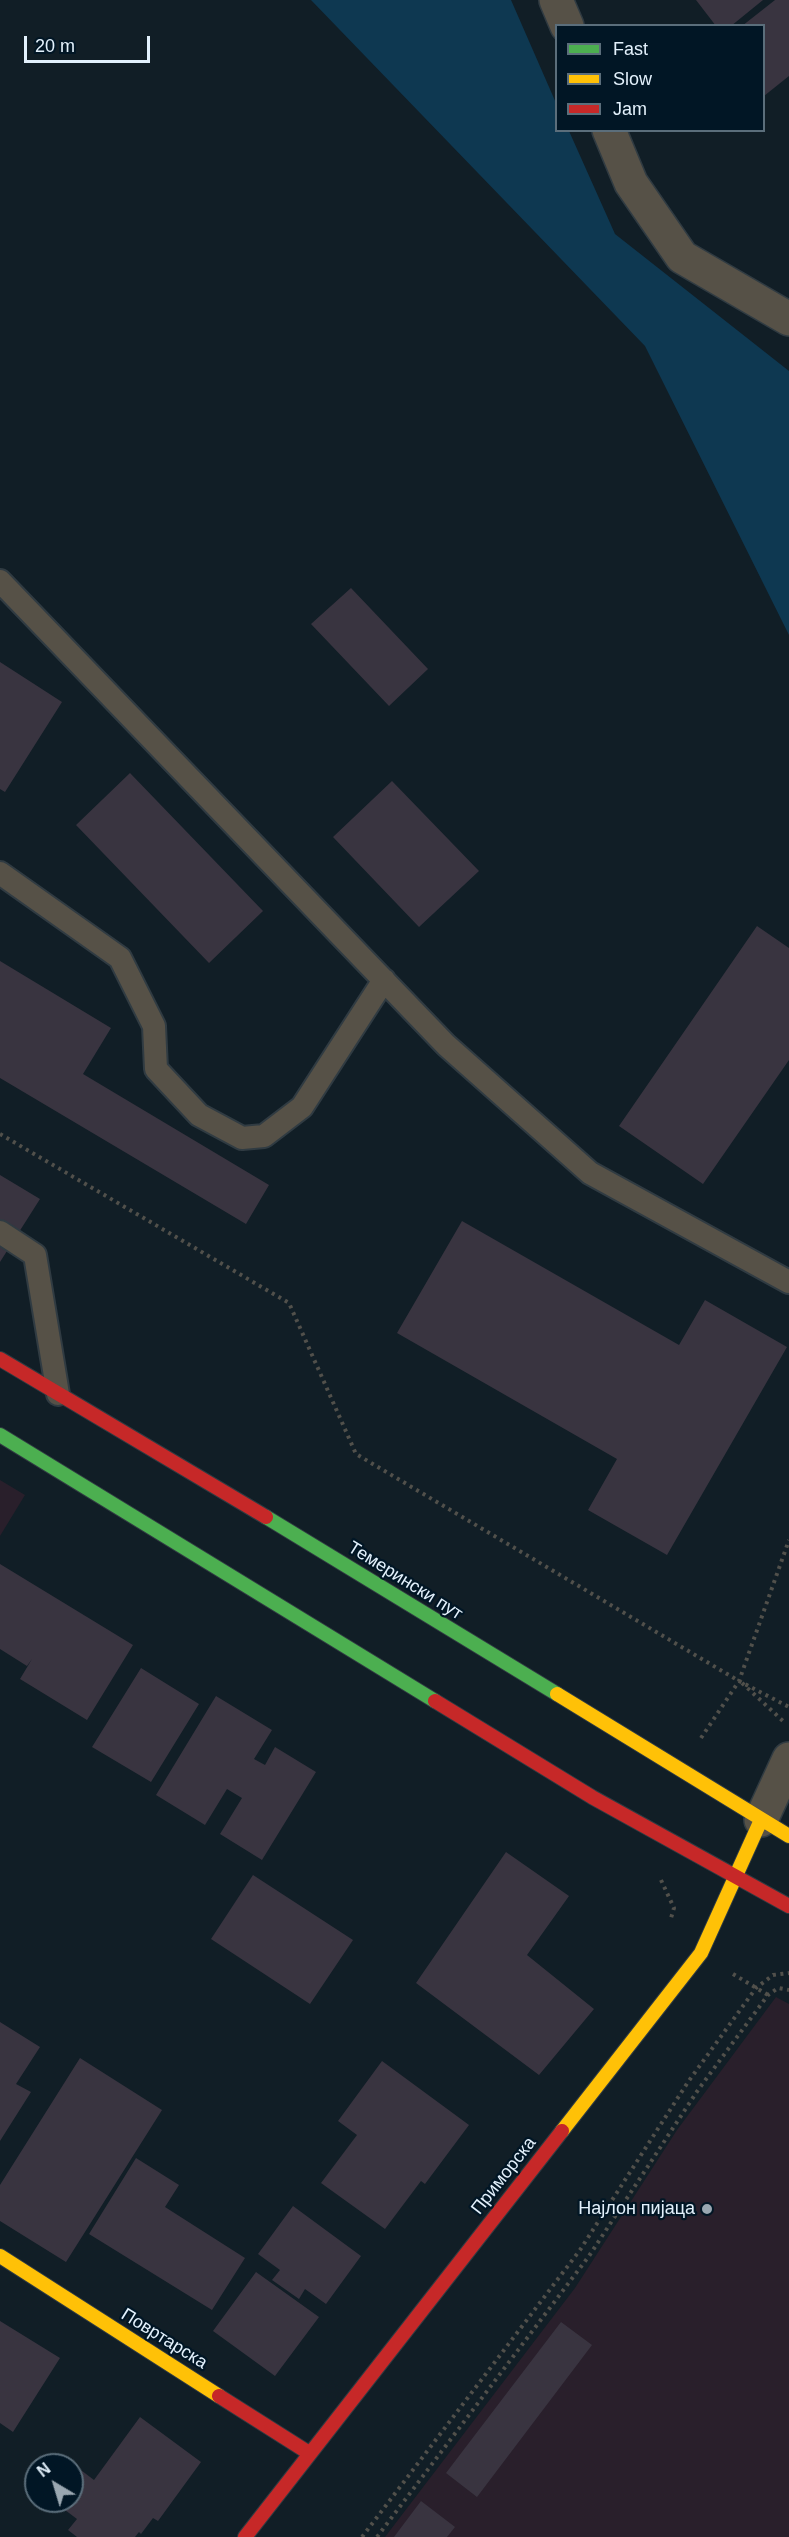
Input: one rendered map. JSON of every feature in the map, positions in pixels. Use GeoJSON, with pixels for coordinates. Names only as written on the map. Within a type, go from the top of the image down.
{"type":"FeatureCollection","features":[{"type":"Feature","properties":{"kind":"main road","name":"Темерински пут"},"geometry":{"type":"LineString","coordinates":[[0,1359],[198,1475],[775,1828]]}},
{"type":"Feature","properties":{"kind":"main road"},"geometry":{"type":"LineString","coordinates":[[0,1435],[592,1797],[789,1906]]}},
{"type":"Feature","properties":{"kind":"main road","name":"Приморска"},"geometry":{"type":"LineString","coordinates":[[245,2537],[701,1953],[735,1877],[775,1828]]}},
{"type":"Feature","properties":{"kind":"main road","name":"Повртарска"},"geometry":{"type":"LineString","coordinates":[[0,2256],[309,2453]]}},
{"type":"Feature","properties":{"kind":"street"},"geometry":{"type":"LineString","coordinates":[[556,0],[566,24]]}},
{"type":"Feature","properties":{"kind":"street"},"geometry":{"type":"LineString","coordinates":[[610,132],[632,183],[682,257],[789,319]]}},
{"type":"Feature","properties":{"kind":"street"},"geometry":{"type":"LineString","coordinates":[[775,1828],[789,1759]]}},
{"type":"Feature","properties":{"kind":"lane"},"geometry":{"type":"LineString","coordinates":[[0,581],[446,1045],[590,1173],[789,1282]]}},
{"type":"Feature","properties":{"kind":"lane"},"geometry":{"type":"LineString","coordinates":[[0,873],[120,958],[154,1026],[156,1069],[199,1115],[242,1138],[264,1136],[302,1107],[384,980]]}},
{"type":"Feature","properties":{"kind":"lane"},"geometry":{"type":"LineString","coordinates":[[0,1232],[35,1255],[58,1394]]}},
{"type":"Feature","properties":{"kind":"path"},"geometry":{"type":"LineString","coordinates":[[0,1134],[289,1303],[356,1454],[739,1681],[789,1707]]}},
{"type":"Feature","properties":{"kind":"path"},"geometry":{"type":"LineString","coordinates":[[681,1769],[739,1681],[789,1540]]}},
{"type":"Feature","properties":{"kind":"path"},"geometry":{"type":"LineString","coordinates":[[739,1681],[772,1713],[789,1725]]}},
{"type":"Feature","properties":{"kind":"path"},"geometry":{"type":"LineString","coordinates":[[658,1874],[674,1908],[671,1920]]}},
{"type":"Feature","properties":{"kind":"path"},"geometry":{"type":"LineString","coordinates":[[362,2537],[580,2250],[688,2082],[756,1988],[773,1975],[789,1973]]}},
{"type":"Feature","properties":{"kind":"path"},"geometry":{"type":"LineString","coordinates":[[377,2537],[589,2256],[698,2090],[768,1995],[778,1988],[788,1988]]}},
{"type":"Feature","properties":{"kind":"shaded area"},"geometry":{"type":"Polygon","coordinates":[[[311,0],[511,0],[555,101],[555,132],[569,132],[615,234],[789,371],[789,635],[645,346],[311,0]]]}},
{"type":"Feature","properties":{"kind":"shaded area"},"geometry":{"type":"Polygon","coordinates":[[[0,1480],[25,1495],[0,1536],[0,1480]]]}},
{"type":"Feature","properties":{"kind":"shaded area","name":"Најлон пијаца"},"geometry":{"type":"Polygon","coordinates":[[[776,1997],[789,2004],[789,2537],[385,2537],[575,2288],[677,2130],[776,1997]]]}},
{"type":"Feature","properties":{"kind":"building"},"geometry":{"type":"Polygon","coordinates":[[[696,0],[763,0],[733,24],[714,24],[696,0]]]}},
{"type":"Feature","properties":{"kind":"building"},"geometry":{"type":"Polygon","coordinates":[[[775,0],[789,0],[789,76],[765,95],[765,24],[745,24],[775,0]]]}},
{"type":"Feature","properties":{"kind":"building"},"geometry":{"type":"Polygon","coordinates":[[[351,588],[428,669],[389,706],[311,624],[351,588]]]}},
{"type":"Feature","properties":{"kind":"building"},"geometry":{"type":"Polygon","coordinates":[[[0,662],[62,702],[5,792],[0,789],[0,662]]]}},
{"type":"Feature","properties":{"kind":"building"},"geometry":{"type":"Polygon","coordinates":[[[130,773],[263,911],[209,963],[76,825],[130,773]]]}},
{"type":"Feature","properties":{"kind":"building"},"geometry":{"type":"Polygon","coordinates":[[[392,781],[479,871],[419,927],[333,837],[392,781]]]}},
{"type":"Feature","properties":{"kind":"building"},"geometry":{"type":"Polygon","coordinates":[[[757,926],[789,948],[789,1060],[703,1184],[619,1126],[757,926]]]}},
{"type":"Feature","properties":{"kind":"building"},"geometry":{"type":"Polygon","coordinates":[[[0,961],[111,1028],[83,1074],[269,1185],[246,1224],[0,1078],[0,961]]]}},
{"type":"Feature","properties":{"kind":"building"},"geometry":{"type":"Polygon","coordinates":[[[0,1175],[40,1199],[0,1262],[0,1175]]]}},
{"type":"Feature","properties":{"kind":"building"},"geometry":{"type":"Polygon","coordinates":[[[462,1221],[679,1345],[705,1300],[787,1347],[667,1555],[588,1510],[617,1459],[397,1333],[462,1221]]]}},
{"type":"Feature","properties":{"kind":"building"},"geometry":{"type":"Polygon","coordinates":[[[0,1564],[133,1645],[87,1720],[20,1679],[32,1659],[27,1666],[0,1649],[0,1564]]]}},
{"type":"Feature","properties":{"kind":"building"},"geometry":{"type":"Polygon","coordinates":[[[141,1668],[199,1704],[151,1782],[92,1747],[141,1668]]]}},
{"type":"Feature","properties":{"kind":"building"},"geometry":{"type":"Polygon","coordinates":[[[216,1696],[272,1730],[254,1759],[265,1765],[275,1747],[316,1772],[262,1860],[220,1834],[242,1798],[227,1789],[205,1825],[156,1795],[216,1696]]]}},
{"type":"Feature","properties":{"kind":"building"},"geometry":{"type":"Polygon","coordinates":[[[506,1852],[569,1896],[527,1955],[594,2009],[539,2075],[416,1983],[506,1852]]]}},
{"type":"Feature","properties":{"kind":"building"},"geometry":{"type":"Polygon","coordinates":[[[253,1875],[353,1940],[310,2004],[211,1939],[253,1875]]]}},
{"type":"Feature","properties":{"kind":"building"},"geometry":{"type":"Polygon","coordinates":[[[0,2022],[40,2047],[16,2084],[31,2092],[0,2141],[0,2022]]]}},
{"type":"Feature","properties":{"kind":"building"},"geometry":{"type":"Polygon","coordinates":[[[80,2058],[162,2110],[66,2262],[0,2221],[0,2185],[80,2058]]]}},
{"type":"Feature","properties":{"kind":"building"},"geometry":{"type":"Polygon","coordinates":[[[382,2061],[469,2125],[425,2184],[421,2181],[385,2229],[321,2183],[357,2135],[338,2121],[382,2061]]]}},
{"type":"Feature","properties":{"kind":"building"},"geometry":{"type":"Polygon","coordinates":[[[136,2158],[179,2185],[165,2207],[245,2258],[212,2310],[89,2234],[136,2158]]]}},
{"type":"Feature","properties":{"kind":"building"},"geometry":{"type":"Polygon","coordinates":[[[293,2206],[361,2256],[326,2304],[305,2289],[299,2299],[272,2280],[280,2270],[258,2254],[293,2206]]]}},
{"type":"Feature","properties":{"kind":"building"},"geometry":{"type":"Polygon","coordinates":[[[256,2272],[319,2317],[275,2376],[213,2331],[256,2272]]]}},
{"type":"Feature","properties":{"kind":"building"},"geometry":{"type":"Polygon","coordinates":[[[0,2321],[60,2358],[13,2432],[0,2423],[0,2321]]]}},
{"type":"Feature","properties":{"kind":"building"},"geometry":{"type":"Polygon","coordinates":[[[561,2322],[592,2345],[477,2497],[446,2473],[561,2322]]]}},
{"type":"Feature","properties":{"kind":"building"},"geometry":{"type":"Polygon","coordinates":[[[140,2417],[201,2462],[158,2521],[153,2518],[141,2534],[139,2532],[135,2537],[77,2537],[68,2530],[77,2519],[69,2513],[84,2513],[84,2472],[94,2480],[140,2417]]]}},
{"type":"Feature","properties":{"kind":"building"},"geometry":{"type":"Polygon","coordinates":[[[421,2501],[455,2527],[447,2537],[394,2537],[421,2501]]]}},
{"type":"Feature","properties":{"kind":"traffic: fast"},"geometry":{"type":"LineString","coordinates":[[0,1435],[435,1701]]}},
{"type":"Feature","properties":{"kind":"traffic: fast"},"geometry":{"type":"LineString","coordinates":[[266,1517],[557,1694]]}},
{"type":"Feature","properties":{"kind":"traffic: slow"},"geometry":{"type":"LineString","coordinates":[[557,1694],[789,1836]]}},
{"type":"Feature","properties":{"kind":"traffic: slow"},"geometry":{"type":"LineString","coordinates":[[562,2131],[701,1953],[761,1820]]}},
{"type":"Feature","properties":{"kind":"traffic: slow"},"geometry":{"type":"LineString","coordinates":[[0,2256],[219,2396]]}},
{"type":"Feature","properties":{"kind":"traffic: jam"},"geometry":{"type":"LineString","coordinates":[[0,1359],[266,1517]]}},
{"type":"Feature","properties":{"kind":"traffic: jam"},"geometry":{"type":"LineString","coordinates":[[435,1701],[592,1797],[789,1906]]}},
{"type":"Feature","properties":{"kind":"traffic: jam"},"geometry":{"type":"LineString","coordinates":[[245,2537],[562,2131]]}},
{"type":"Feature","properties":{"kind":"traffic: jam"},"geometry":{"type":"LineString","coordinates":[[219,2396],[309,2453]]}},
{"type":"Feature","properties":{"kind":"place","name":"Најлон пијаца"},"geometry":{"type":"Point","coordinates":[707,2209]}}]}
